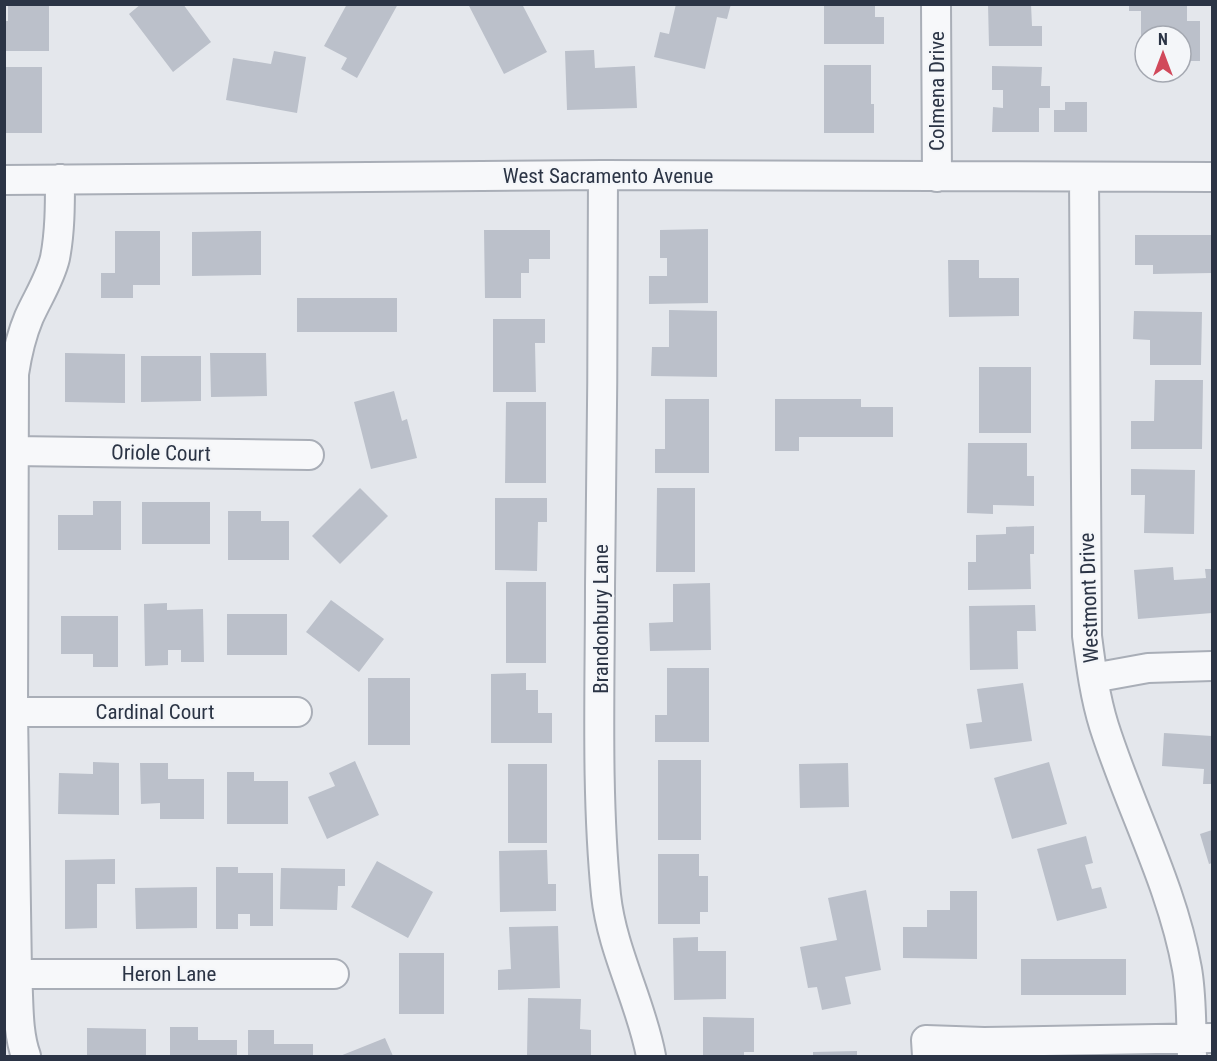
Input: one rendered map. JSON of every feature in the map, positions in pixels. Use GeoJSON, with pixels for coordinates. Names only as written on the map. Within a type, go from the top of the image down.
{"type":"FeatureCollection","features":[{"type":"Feature","properties":{"kind":"street","name":"Colmena Drive"},"geometry":{"type":"LineString","coordinates":[[936,4],[937,177]]}},
{"type":"Feature","properties":{"kind":"street","name":"West Sacramento Avenue"},"geometry":{"type":"LineString","coordinates":[[4,180],[603,175],[1212,177]]}},
{"type":"Feature","properties":{"kind":"street","name":"Brandonbury Lane"},"geometry":{"type":"LineString","coordinates":[[603,175],[600,614],[602,846],[606,898],[616,942],[647,1036],[651,1056]]}},
{"type":"Feature","properties":{"kind":"street","name":"Westmont Drive"},"geometry":{"type":"LineString","coordinates":[[1084,177],[1087,636],[1093,678],[1104,725],[1163,883],[1179,933],[1188,972],[1198,1045]]}},
{"type":"Feature","properties":{"kind":"street"},"geometry":{"type":"LineString","coordinates":[[27,1056],[23,1048],[11,974],[14,374],[19,343],[30,315],[45,287],[55,258],[59,224],[60,179]]}},
{"type":"Feature","properties":{"kind":"street","name":"Oriole Court"},"geometry":{"type":"LineString","coordinates":[[13,451],[309,455]]}},
{"type":"Feature","properties":{"kind":"street"},"geometry":{"type":"LineString","coordinates":[[1093,678],[1148,668],[1212,666]]}},
{"type":"Feature","properties":{"kind":"street","name":"Cardinal Court"},"geometry":{"type":"LineString","coordinates":[[14,712],[297,712]]}},
{"type":"Feature","properties":{"kind":"street","name":"Heron Lane"},"geometry":{"type":"LineString","coordinates":[[11,974],[334,974]]}},
{"type":"Feature","properties":{"kind":"street"},"geometry":{"type":"LineString","coordinates":[[927,1056],[926,1040],[1198,1045]]}},
{"type":"Feature","properties":{"kind":"building"},"geometry":{"type":"Polygon","coordinates":[[[8,4],[49,4],[49,51],[4,51],[4,21],[8,21],[8,4]]]}},
{"type":"Feature","properties":{"kind":"building"},"geometry":{"type":"Polygon","coordinates":[[[141,4],[183,4],[211,42],[173,72],[129,14],[141,4]]]}},
{"type":"Feature","properties":{"kind":"building"},"geometry":{"type":"Polygon","coordinates":[[[347,4],[398,4],[357,78],[341,69],[347,58],[324,46],[347,4]]]}},
{"type":"Feature","properties":{"kind":"building"},"geometry":{"type":"Polygon","coordinates":[[[468,4],[522,4],[547,52],[504,74],[468,4]]]}},
{"type":"Feature","properties":{"kind":"building"},"geometry":{"type":"Polygon","coordinates":[[[676,4],[731,4],[727,19],[717,17],[705,69],[654,57],[660,32],[669,34],[676,4]]]}},
{"type":"Feature","properties":{"kind":"building"},"geometry":{"type":"Polygon","coordinates":[[[824,4],[875,4],[875,17],[884,17],[884,44],[824,44],[824,4]]]}},
{"type":"Feature","properties":{"kind":"building"},"geometry":{"type":"Polygon","coordinates":[[[988,4],[1031,4],[1032,26],[1042,26],[1042,46],[989,46],[988,4]]]}},
{"type":"Feature","properties":{"kind":"building"},"geometry":{"type":"Polygon","coordinates":[[[1129,4],[1187,4],[1187,21],[1200,21],[1200,61],[1193,61],[1193,24],[1141,24],[1141,11],[1129,11],[1129,4]]]}},
{"type":"Feature","properties":{"kind":"building"},"geometry":{"type":"Polygon","coordinates":[[[594,50],[595,68],[635,66],[637,108],[567,110],[565,51],[594,50]]]}},
{"type":"Feature","properties":{"kind":"building"},"geometry":{"type":"Polygon","coordinates":[[[274,51],[306,57],[297,113],[226,100],[233,58],[271,64],[274,51]]]}},
{"type":"Feature","properties":{"kind":"building"},"geometry":{"type":"Polygon","coordinates":[[[824,65],[871,65],[874,133],[824,133],[824,65]]]}},
{"type":"Feature","properties":{"kind":"building"},"geometry":{"type":"Polygon","coordinates":[[[992,66],[1042,67],[1041,86],[1050,86],[1050,108],[1039,108],[1039,132],[992,132],[993,107],[1003,108],[1003,90],[992,90],[992,66]]]}},
{"type":"Feature","properties":{"kind":"building"},"geometry":{"type":"Polygon","coordinates":[[[4,67],[42,67],[42,133],[4,133],[4,106],[6,106],[4,67]]]}},
{"type":"Feature","properties":{"kind":"building"},"geometry":{"type":"Polygon","coordinates":[[[1065,102],[1087,102],[1087,132],[1054,132],[1054,110],[1065,110],[1065,102]]]}},
{"type":"Feature","properties":{"kind":"building"},"geometry":{"type":"Polygon","coordinates":[[[708,229],[708,303],[649,304],[649,276],[667,276],[667,258],[660,258],[660,230],[708,229]]]}},
{"type":"Feature","properties":{"kind":"building"},"geometry":{"type":"Polygon","coordinates":[[[484,230],[550,230],[550,259],[529,259],[529,273],[521,273],[521,298],[485,298],[484,230]]]}},
{"type":"Feature","properties":{"kind":"building"},"geometry":{"type":"Polygon","coordinates":[[[115,231],[160,231],[160,285],[133,285],[133,298],[101,298],[101,273],[115,273],[115,231]]]}},
{"type":"Feature","properties":{"kind":"building"},"geometry":{"type":"Polygon","coordinates":[[[261,231],[261,275],[192,276],[192,232],[261,231]]]}},
{"type":"Feature","properties":{"kind":"building"},"geometry":{"type":"Polygon","coordinates":[[[1135,235],[1212,235],[1212,273],[1153,274],[1153,265],[1135,265],[1135,235]]]}},
{"type":"Feature","properties":{"kind":"building"},"geometry":{"type":"Polygon","coordinates":[[[948,260],[979,260],[979,278],[1019,278],[1019,316],[949,317],[948,260]]]}},
{"type":"Feature","properties":{"kind":"building"},"geometry":{"type":"Polygon","coordinates":[[[297,298],[397,298],[397,332],[297,332],[297,298]]]}},
{"type":"Feature","properties":{"kind":"building"},"geometry":{"type":"Polygon","coordinates":[[[669,310],[717,311],[717,377],[651,376],[652,347],[669,347],[669,310]]]}},
{"type":"Feature","properties":{"kind":"building"},"geometry":{"type":"Polygon","coordinates":[[[1134,311],[1202,312],[1201,365],[1150,365],[1150,340],[1133,339],[1134,311]]]}},
{"type":"Feature","properties":{"kind":"building"},"geometry":{"type":"Polygon","coordinates":[[[493,319],[545,319],[545,343],[535,343],[536,392],[493,392],[493,319]]]}},
{"type":"Feature","properties":{"kind":"building"},"geometry":{"type":"Polygon","coordinates":[[[65,353],[125,354],[125,403],[65,402],[65,353]]]}},
{"type":"Feature","properties":{"kind":"building"},"geometry":{"type":"Polygon","coordinates":[[[210,353],[266,353],[267,396],[211,397],[210,353]]]}},
{"type":"Feature","properties":{"kind":"building"},"geometry":{"type":"Polygon","coordinates":[[[141,356],[201,356],[201,401],[141,402],[141,356]]]}},
{"type":"Feature","properties":{"kind":"building"},"geometry":{"type":"Polygon","coordinates":[[[979,367],[1031,367],[1031,433],[979,433],[979,367]]]}},
{"type":"Feature","properties":{"kind":"building"},"geometry":{"type":"Polygon","coordinates":[[[1155,380],[1203,380],[1202,449],[1131,449],[1131,421],[1154,421],[1155,380]]]}},
{"type":"Feature","properties":{"kind":"building"},"geometry":{"type":"Polygon","coordinates":[[[394,391],[402,421],[407,419],[417,458],[371,469],[354,402],[394,391]]]}},
{"type":"Feature","properties":{"kind":"building"},"geometry":{"type":"Polygon","coordinates":[[[665,399],[709,399],[709,473],[655,473],[655,449],[665,449],[665,399]]]}},
{"type":"Feature","properties":{"kind":"building"},"geometry":{"type":"Polygon","coordinates":[[[775,399],[861,399],[861,407],[893,407],[893,437],[799,437],[799,451],[775,451],[775,399]]]}},
{"type":"Feature","properties":{"kind":"building"},"geometry":{"type":"Polygon","coordinates":[[[506,402],[546,402],[546,483],[505,483],[506,402]]]}},
{"type":"Feature","properties":{"kind":"building"},"geometry":{"type":"Polygon","coordinates":[[[968,443],[1027,443],[1027,476],[1034,476],[1034,506],[993,505],[993,514],[967,513],[968,443]]]}},
{"type":"Feature","properties":{"kind":"building"},"geometry":{"type":"Polygon","coordinates":[[[1131,469],[1195,470],[1194,534],[1144,533],[1145,495],[1131,495],[1131,469]]]}},
{"type":"Feature","properties":{"kind":"building"},"geometry":{"type":"Polygon","coordinates":[[[360,488],[388,516],[340,564],[312,536],[360,488]]]}},
{"type":"Feature","properties":{"kind":"building"},"geometry":{"type":"Polygon","coordinates":[[[657,488],[695,488],[695,572],[656,572],[657,488]]]}},
{"type":"Feature","properties":{"kind":"building"},"geometry":{"type":"Polygon","coordinates":[[[495,498],[547,498],[547,522],[538,522],[537,571],[495,570],[495,498]]]}},
{"type":"Feature","properties":{"kind":"building"},"geometry":{"type":"Polygon","coordinates":[[[93,501],[121,501],[121,550],[58,550],[58,515],[93,515],[93,501]]]}},
{"type":"Feature","properties":{"kind":"building"},"geometry":{"type":"Polygon","coordinates":[[[142,502],[210,502],[210,544],[142,544],[142,502]]]}},
{"type":"Feature","properties":{"kind":"building"},"geometry":{"type":"Polygon","coordinates":[[[228,511],[261,511],[261,521],[289,521],[289,560],[228,560],[228,511]]]}},
{"type":"Feature","properties":{"kind":"building"},"geometry":{"type":"Polygon","coordinates":[[[1034,526],[1034,554],[1030,554],[1031,589],[968,590],[968,562],[976,562],[976,535],[1006,534],[1006,527],[1034,526]]]}},
{"type":"Feature","properties":{"kind":"building"},"geometry":{"type":"Polygon","coordinates":[[[1173,567],[1174,580],[1206,578],[1205,569],[1212,569],[1212,613],[1138,619],[1134,570],[1173,567]]]}},
{"type":"Feature","properties":{"kind":"building"},"geometry":{"type":"Polygon","coordinates":[[[506,582],[546,582],[546,663],[506,663],[506,582]]]}},
{"type":"Feature","properties":{"kind":"building"},"geometry":{"type":"Polygon","coordinates":[[[710,583],[711,650],[650,651],[649,623],[673,622],[673,584],[710,583]]]}},
{"type":"Feature","properties":{"kind":"building"},"geometry":{"type":"Polygon","coordinates":[[[331,600],[384,639],[359,672],[306,632],[331,600]]]}},
{"type":"Feature","properties":{"kind":"building"},"geometry":{"type":"Polygon","coordinates":[[[167,603],[167,610],[203,609],[204,662],[181,662],[181,650],[168,650],[168,665],[145,666],[144,604],[167,603]]]}},
{"type":"Feature","properties":{"kind":"building"},"geometry":{"type":"Polygon","coordinates":[[[1035,605],[1036,631],[1017,631],[1018,669],[970,670],[969,606],[1035,605]]]}},
{"type":"Feature","properties":{"kind":"building"},"geometry":{"type":"Polygon","coordinates":[[[227,614],[287,614],[287,655],[227,655],[227,614]]]}},
{"type":"Feature","properties":{"kind":"building"},"geometry":{"type":"Polygon","coordinates":[[[61,616],[118,616],[118,667],[93,667],[93,654],[61,654],[61,616]]]}},
{"type":"Feature","properties":{"kind":"building"},"geometry":{"type":"Polygon","coordinates":[[[667,668],[709,668],[709,742],[655,742],[655,715],[667,715],[667,668]]]}},
{"type":"Feature","properties":{"kind":"building"},"geometry":{"type":"Polygon","coordinates":[[[526,673],[526,690],[538,690],[538,713],[552,713],[552,743],[491,743],[491,674],[526,673]]]}},
{"type":"Feature","properties":{"kind":"building"},"geometry":{"type":"Polygon","coordinates":[[[368,678],[410,678],[410,745],[368,745],[368,678]]]}},
{"type":"Feature","properties":{"kind":"building"},"geometry":{"type":"Polygon","coordinates":[[[1023,683],[1032,741],[970,749],[966,724],[982,722],[977,689],[1023,683]]]}},
{"type":"Feature","properties":{"kind":"building"},"geometry":{"type":"Polygon","coordinates":[[[1164,733],[1212,736],[1212,784],[1203,784],[1204,769],[1162,766],[1164,733]]]}},
{"type":"Feature","properties":{"kind":"building"},"geometry":{"type":"Polygon","coordinates":[[[658,760],[701,760],[701,840],[658,840],[658,760]]]}},
{"type":"Feature","properties":{"kind":"building"},"geometry":{"type":"Polygon","coordinates":[[[355,761],[379,815],[327,839],[308,797],[335,786],[329,773],[355,761]]]}},
{"type":"Feature","properties":{"kind":"building"},"geometry":{"type":"Polygon","coordinates":[[[93,762],[119,763],[119,815],[58,814],[59,773],[93,774],[93,762]]]}},
{"type":"Feature","properties":{"kind":"building"},"geometry":{"type":"Polygon","coordinates":[[[1049,762],[1067,824],[1012,839],[994,778],[1049,762]]]}},
{"type":"Feature","properties":{"kind":"building"},"geometry":{"type":"Polygon","coordinates":[[[140,763],[168,763],[168,779],[204,779],[204,819],[160,819],[160,803],[141,804],[140,763]]]}},
{"type":"Feature","properties":{"kind":"building"},"geometry":{"type":"Polygon","coordinates":[[[848,763],[849,807],[800,808],[799,764],[848,763]]]}},
{"type":"Feature","properties":{"kind":"building"},"geometry":{"type":"Polygon","coordinates":[[[508,764],[547,764],[547,843],[508,843],[508,764]]]}},
{"type":"Feature","properties":{"kind":"building"},"geometry":{"type":"Polygon","coordinates":[[[227,772],[254,772],[254,781],[288,781],[288,824],[227,824],[227,772]]]}},
{"type":"Feature","properties":{"kind":"building"},"geometry":{"type":"Polygon","coordinates":[[[1212,830],[1212,863],[1209,864],[1200,834],[1212,830]]]}},
{"type":"Feature","properties":{"kind":"building"},"geometry":{"type":"Polygon","coordinates":[[[1086,836],[1093,863],[1085,865],[1092,889],[1101,887],[1107,908],[1057,921],[1037,849],[1086,836]]]}},
{"type":"Feature","properties":{"kind":"building"},"geometry":{"type":"Polygon","coordinates":[[[547,850],[548,884],[556,884],[556,911],[500,912],[499,851],[547,850]]]}},
{"type":"Feature","properties":{"kind":"building"},"geometry":{"type":"Polygon","coordinates":[[[658,854],[699,854],[699,876],[708,876],[708,912],[700,912],[700,924],[658,924],[658,854]]]}},
{"type":"Feature","properties":{"kind":"building"},"geometry":{"type":"Polygon","coordinates":[[[115,859],[115,884],[97,884],[97,928],[65,929],[65,860],[115,859]]]}},
{"type":"Feature","properties":{"kind":"building"},"geometry":{"type":"Polygon","coordinates":[[[377,861],[433,892],[408,938],[351,907],[377,861]]]}},
{"type":"Feature","properties":{"kind":"building"},"geometry":{"type":"Polygon","coordinates":[[[216,867],[238,867],[238,873],[273,873],[273,926],[250,926],[250,914],[238,914],[238,929],[216,929],[216,867]]]}},
{"type":"Feature","properties":{"kind":"building"},"geometry":{"type":"Polygon","coordinates":[[[281,868],[345,869],[345,886],[338,886],[337,910],[280,909],[281,868]]]}},
{"type":"Feature","properties":{"kind":"building"},"geometry":{"type":"Polygon","coordinates":[[[197,887],[197,928],[136,929],[135,888],[197,887]]]}},
{"type":"Feature","properties":{"kind":"building"},"geometry":{"type":"Polygon","coordinates":[[[866,890],[881,970],[845,977],[851,1004],[822,1010],[817,987],[808,988],[800,947],[837,940],[828,898],[866,890]]]}},
{"type":"Feature","properties":{"kind":"building"},"geometry":{"type":"Polygon","coordinates":[[[950,891],[977,891],[977,959],[903,958],[903,927],[927,927],[927,910],[950,910],[950,891]]]}},
{"type":"Feature","properties":{"kind":"building"},"geometry":{"type":"Polygon","coordinates":[[[558,926],[560,988],[498,990],[498,970],[511,969],[509,927],[558,926]]]}},
{"type":"Feature","properties":{"kind":"building"},"geometry":{"type":"Polygon","coordinates":[[[698,937],[698,951],[726,951],[726,999],[674,1000],[673,938],[698,937]]]}},
{"type":"Feature","properties":{"kind":"building"},"geometry":{"type":"Polygon","coordinates":[[[399,953],[444,953],[444,1014],[399,1014],[399,953]]]}},
{"type":"Feature","properties":{"kind":"building"},"geometry":{"type":"Polygon","coordinates":[[[1021,959],[1126,959],[1126,995],[1021,995],[1021,959]]]}},
{"type":"Feature","properties":{"kind":"building"},"geometry":{"type":"Polygon","coordinates":[[[528,998],[581,999],[580,1029],[591,1030],[591,1056],[527,1056],[528,998]]]}},
{"type":"Feature","properties":{"kind":"building"},"geometry":{"type":"Polygon","coordinates":[[[703,1017],[754,1018],[754,1052],[744,1052],[744,1056],[703,1056],[703,1017]]]}},
{"type":"Feature","properties":{"kind":"building"},"geometry":{"type":"Polygon","coordinates":[[[170,1027],[198,1027],[198,1040],[237,1040],[237,1056],[170,1056],[170,1027]]]}},
{"type":"Feature","properties":{"kind":"building"},"geometry":{"type":"Polygon","coordinates":[[[87,1028],[146,1029],[146,1055],[87,1056],[87,1028]]]}},
{"type":"Feature","properties":{"kind":"building"},"geometry":{"type":"Polygon","coordinates":[[[248,1030],[274,1030],[274,1044],[313,1044],[313,1056],[248,1056],[248,1030]]]}},
{"type":"Feature","properties":{"kind":"building"},"geometry":{"type":"Polygon","coordinates":[[[385,1038],[393,1056],[340,1056],[385,1038]]]}},
{"type":"Feature","properties":{"kind":"building"},"geometry":{"type":"Polygon","coordinates":[[[857,1051],[857,1056],[813,1056],[813,1052],[857,1051]]]}}]}
